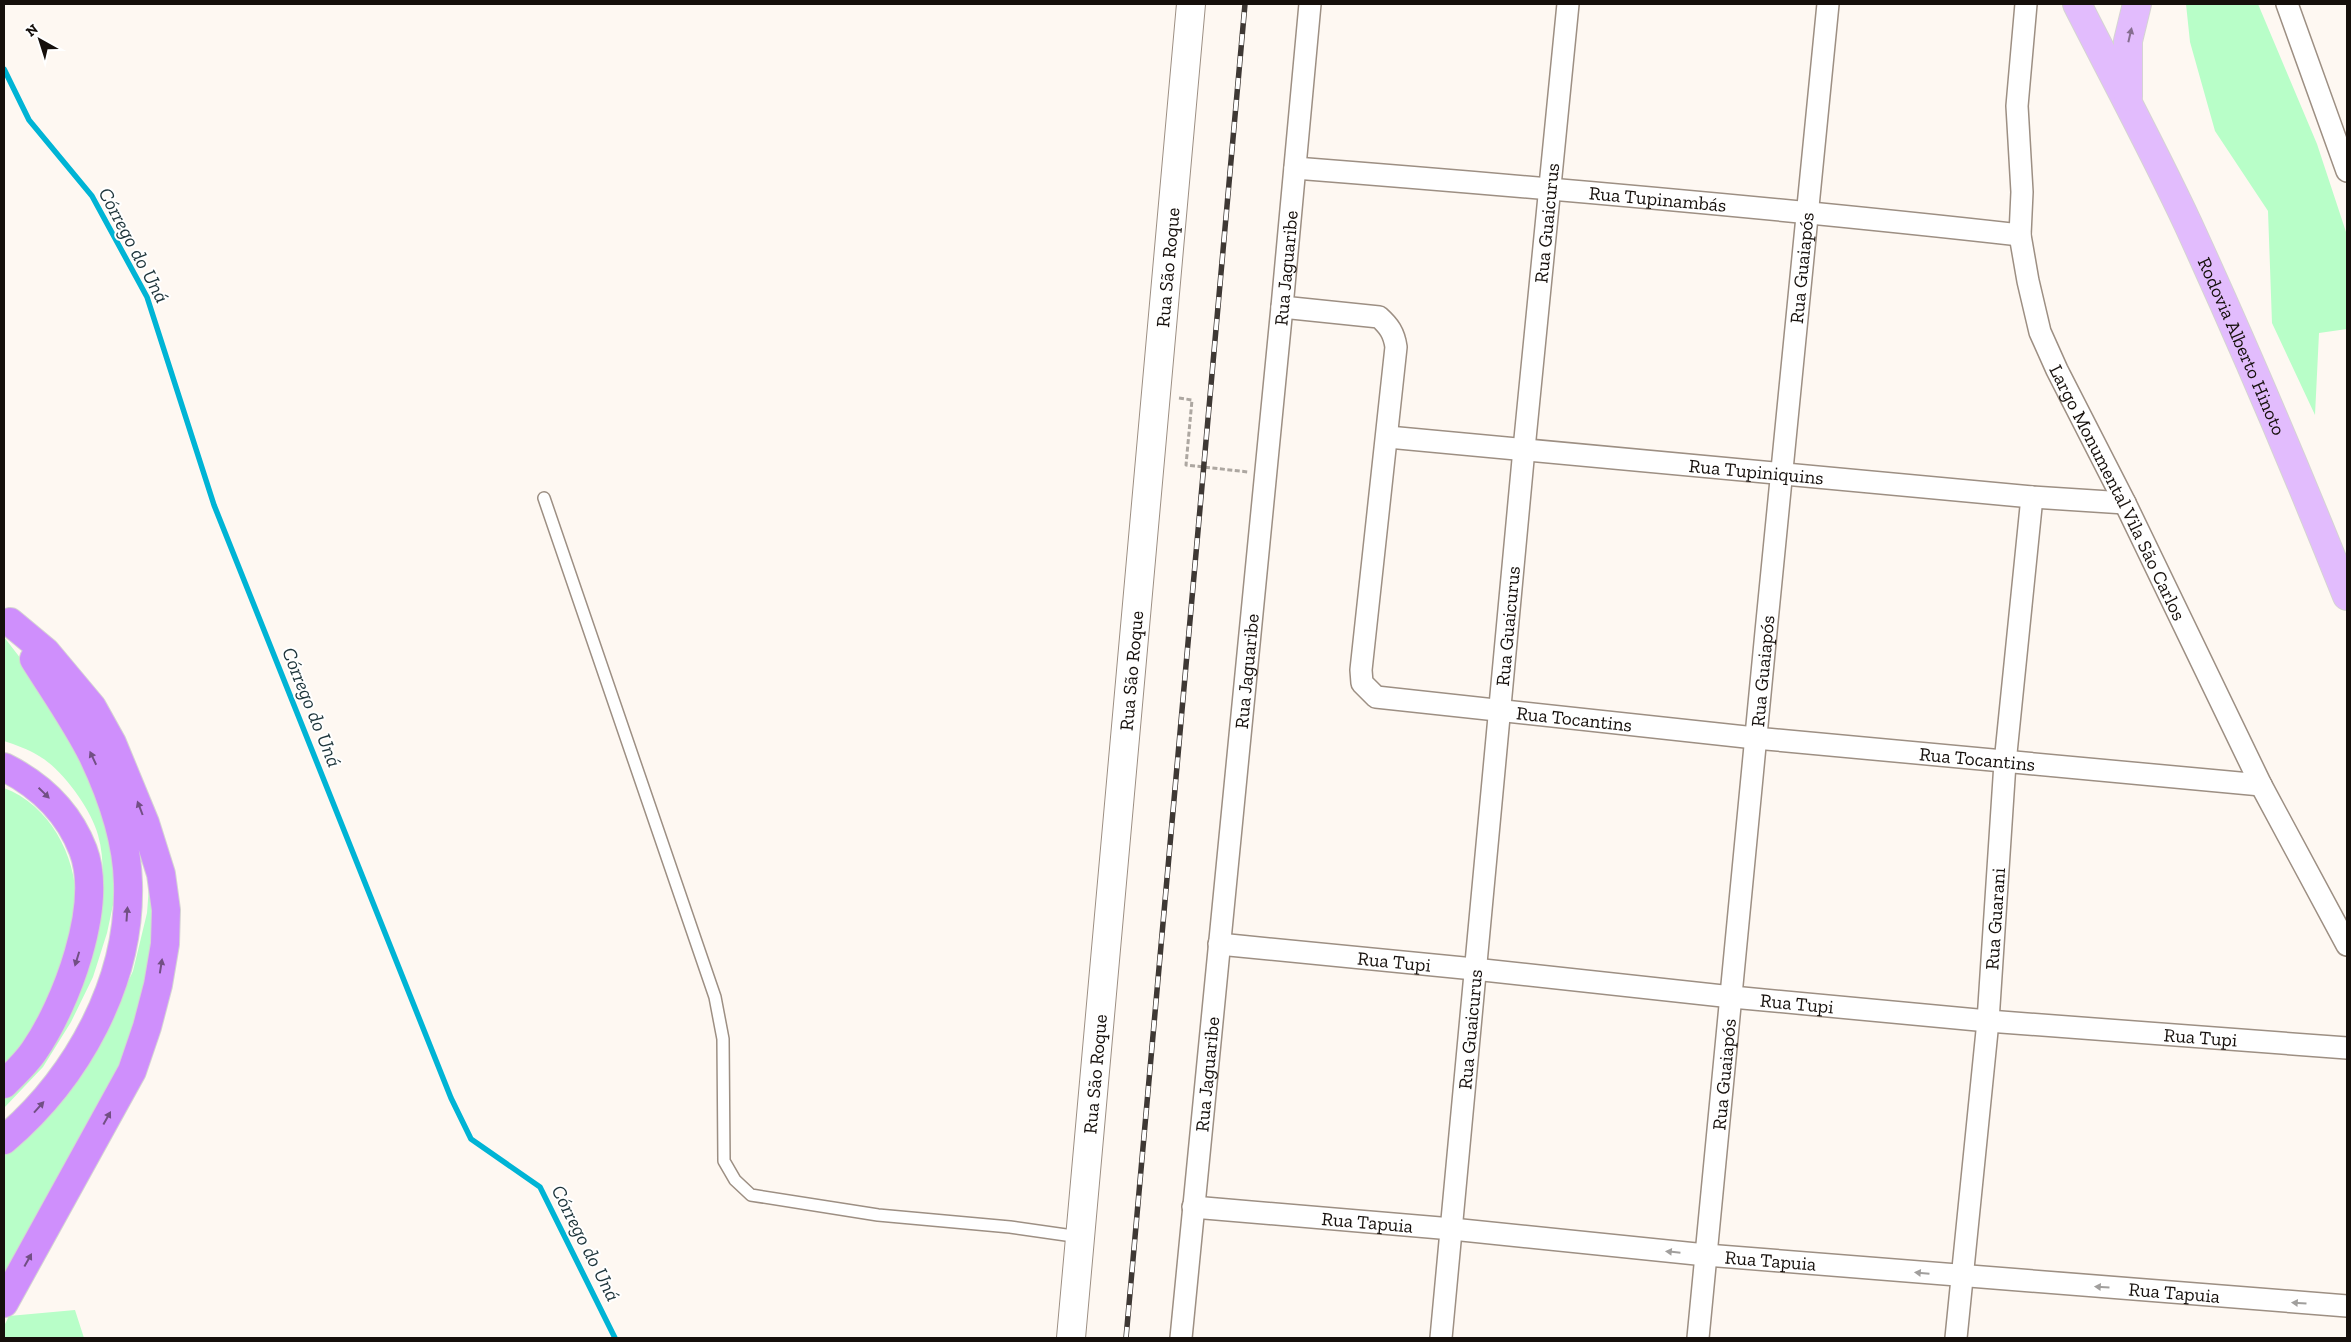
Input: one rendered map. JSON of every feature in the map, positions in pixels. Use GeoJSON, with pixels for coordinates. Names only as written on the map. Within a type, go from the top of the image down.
{"type":"FeatureCollection","features":[{"type":"Feature","properties":{"kind":"highway"},"geometry":{"type":"LineString","coordinates":[[4,1140],[58,1086],[80,1053],[98,1018],[116,972],[126,921],[128,882],[122,843],[112,806],[93,757],[68,713],[7,617]]}},
{"type":"Feature","properties":{"kind":"highway"},"geometry":{"type":"LineString","coordinates":[[4,1303],[132,1071],[148,1028],[158,986],[165,944],[166,910],[161,874],[146,823],[129,779],[108,736],[92,707],[46,652],[7,617]]}},
{"type":"Feature","properties":{"kind":"highway"},"geometry":{"type":"LineString","coordinates":[[4,767],[40,788],[58,807],[71,825],[84,851],[88,902],[78,958],[66,990],[34,1052],[4,1084]]}},
{"type":"Feature","properties":{"kind":"main road","name":"Rodovia Alberto Hinoto"},"geometry":{"type":"LineString","coordinates":[[2077,4],[2128,100],[2227,312],[2347,596]]}},
{"type":"Feature","properties":{"kind":"main road","name":"Rodovia Alberto Hinoto"},"geometry":{"type":"LineString","coordinates":[[2094,4],[2128,100]]}},
{"type":"Feature","properties":{"kind":"main road"},"geometry":{"type":"LineString","coordinates":[[2128,100],[2128,41],[2138,4]]}},
{"type":"Feature","properties":{"kind":"street","name":"Rua São Roque"},"geometry":{"type":"LineString","coordinates":[[1071,1338],[1191,4]]}},
{"type":"Feature","properties":{"kind":"street","name":"Rua Jaguaribe"},"geometry":{"type":"LineString","coordinates":[[1181,1338],[1310,4]]}},
{"type":"Feature","properties":{"kind":"street","name":"Rua Guaicurus"},"geometry":{"type":"LineString","coordinates":[[1440,1338],[1452,1229],[1474,969],[1568,4]]}},
{"type":"Feature","properties":{"kind":"street","name":"Rua Guaiapós"},"geometry":{"type":"LineString","coordinates":[[1698,1338],[1828,4]]}},
{"type":"Feature","properties":{"kind":"street","name":"Largo Monumental Vila São Carlos"},"geometry":{"type":"LineString","coordinates":[[2026,4],[2017,106],[2022,192],[2020,235],[2040,332],[2262,785],[2347,945]]}},
{"type":"Feature","properties":{"kind":"street"},"geometry":{"type":"LineString","coordinates":[[2287,4],[2347,172]]}},
{"type":"Feature","properties":{"kind":"street","name":"Rua Tupinambás"},"geometry":{"type":"LineString","coordinates":[[1295,168],[1807,211],[2020,235]]}},
{"type":"Feature","properties":{"kind":"street","name":"Rua Tocantins"},"geometry":{"type":"LineString","coordinates":[[1282,306],[1378,317],[1390,327],[1394,337],[1396,347],[1388,437],[1361,670],[1362,683],[1376,697],[2005,763],[2262,785]]}},
{"type":"Feature","properties":{"kind":"street","name":"Rua Tupiniquins"},"geometry":{"type":"LineString","coordinates":[[1388,437],[2032,498],[2125,503]]}},
{"type":"Feature","properties":{"kind":"street","name":"Rua Guarani"},"geometry":{"type":"LineString","coordinates":[[1956,1338],[1988,1021],[2005,763],[2032,498]]}},
{"type":"Feature","properties":{"kind":"street","name":"Rua Tupi"},"geometry":{"type":"LineString","coordinates":[[1219,944],[1732,997],[1988,1021],[2347,1048]]}},
{"type":"Feature","properties":{"kind":"street","name":"Rua Tapuia"},"geometry":{"type":"LineString","coordinates":[[1193,1207],[1452,1229],[1706,1255],[2347,1306]]}},
{"type":"Feature","properties":{"kind":"lane"},"geometry":{"type":"LineString","coordinates":[[544,498],[716,997],[723,1039],[724,1161],[735,1180],[752,1195],[878,1215],[1010,1227],[1080,1237]]}},
{"type":"Feature","properties":{"kind":"path"},"geometry":{"type":"LineString","coordinates":[[1171,397],[1192,400],[1186,465],[1246,471]]}},
{"type":"Feature","properties":{"kind":"green space"},"geometry":{"type":"Polygon","coordinates":[[[2186,4],[2258,4],[2317,144],[2347,235],[2347,329],[2319,333],[2315,415],[2272,323],[2268,211],[2215,131],[2190,42],[2186,4]]]}},
{"type":"Feature","properties":{"kind":"green space"},"geometry":{"type":"Polygon","coordinates":[[[4,637],[59,708],[110,821],[116,891],[107,933],[93,977],[71,1022],[43,1067],[4,1108],[4,1088],[102,900],[103,875],[98,835],[89,814],[66,780],[39,756],[4,741],[4,637]]]}},
{"type":"Feature","properties":{"kind":"green space"},"geometry":{"type":"Polygon","coordinates":[[[4,788],[20,796],[35,807],[58,835],[72,868],[76,904],[69,945],[52,991],[29,1033],[4,1066],[4,788]]]}},
{"type":"Feature","properties":{"kind":"green space"},"geometry":{"type":"Polygon","coordinates":[[[150,873],[154,935],[139,1029],[4,1283],[4,1152],[104,1033],[133,971],[147,913],[150,873]]]}},
{"type":"Feature","properties":{"kind":"green space"},"geometry":{"type":"Polygon","coordinates":[[[75,1310],[84,1338],[4,1338],[4,1326],[9,1316],[75,1310]]]}},
{"type":"Feature","properties":{"kind":"waterway","name":"Córrego do Uná"},"geometry":{"type":"LineString","coordinates":[[4,69],[29,120],[92,196],[147,297],[214,505],[451,1098],[471,1139],[540,1187],[615,1338]]}},
{"type":"Feature","properties":{"kind":"railway"},"geometry":{"type":"LineString","coordinates":[[1126,1338],[1245,4]]}}]}
